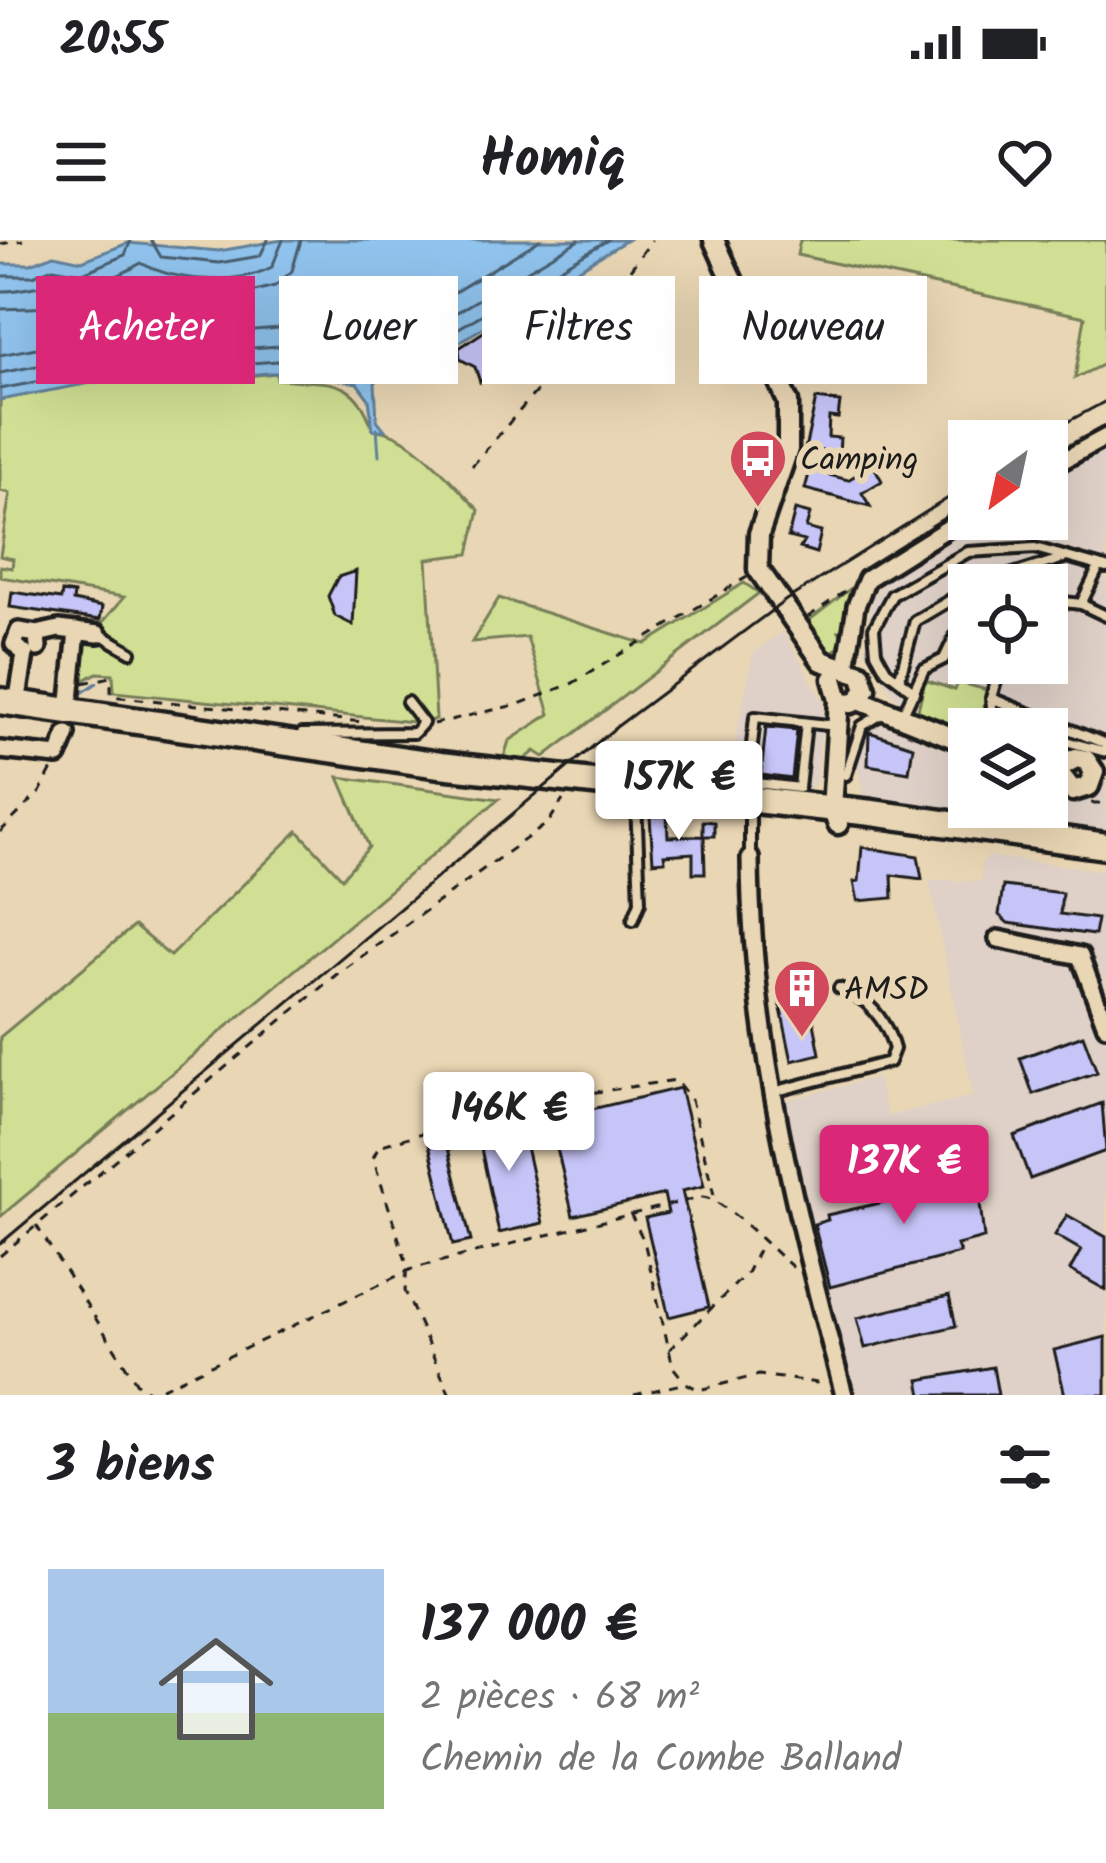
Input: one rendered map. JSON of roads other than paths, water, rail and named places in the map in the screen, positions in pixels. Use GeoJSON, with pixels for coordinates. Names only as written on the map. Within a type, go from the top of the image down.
{"type":"FeatureCollection","features":[{"type":"Feature","properties":{"kind":"main road"},"geometry":{"type":"LineString","coordinates":[[4,707],[798,807],[842,802],[1106,860]]}},
{"type":"Feature","properties":{"kind":"main road"},"geometry":{"type":"LineString","coordinates":[[4,707],[635,801],[750,814],[842,802],[872,813],[1106,846]]}},
{"type":"Feature","properties":{"kind":"street"},"geometry":{"type":"LineString","coordinates":[[714,240],[788,402],[788,449],[759,533],[758,569],[817,665],[887,712],[948,736]]}},
{"type":"Feature","properties":{"kind":"street"},"geometry":{"type":"LineString","coordinates":[[1068,458],[1106,437]]}},
{"type":"Feature","properties":{"kind":"street"},"geometry":{"type":"LineString","coordinates":[[842,802],[856,605],[867,579],[948,528]]}},
{"type":"Feature","properties":{"kind":"street"},"geometry":{"type":"LineString","coordinates":[[70,694],[76,631]]}},
{"type":"Feature","properties":{"kind":"street"},"geometry":{"type":"LineString","coordinates":[[4,707],[33,645],[76,631],[98,634]]}},
{"type":"Feature","properties":{"kind":"street"},"geometry":{"type":"LineString","coordinates":[[33,645],[71,662]]}},
{"type":"Feature","properties":{"kind":"street"},"geometry":{"type":"LineString","coordinates":[[842,802],[838,726],[850,686]]}},
{"type":"Feature","properties":{"kind":"street"},"geometry":{"type":"LineString","coordinates":[[0,751],[58,756],[67,734]]}},
{"type":"Feature","properties":{"kind":"street"},"geometry":{"type":"LineString","coordinates":[[798,807],[818,791],[837,750]]}},
{"type":"Feature","properties":{"kind":"street"},"geometry":{"type":"LineString","coordinates":[[750,858],[753,968],[771,1092],[843,1391]]}},
{"type":"Feature","properties":{"kind":"street"},"geometry":{"type":"LineString","coordinates":[[998,939],[1080,956],[1106,1026]]}},
{"type":"Feature","properties":{"kind":"lane"},"geometry":{"type":"LineString","coordinates":[[915,692],[886,670],[876,652],[874,628],[892,595],[968,552],[1035,548],[1103,567],[1081,604]]}},
{"type":"Feature","properties":{"kind":"lane"},"geometry":{"type":"LineString","coordinates":[[1046,564],[1068,557]]}},
{"type":"Feature","properties":{"kind":"lane"},"geometry":{"type":"LineString","coordinates":[[900,677],[915,620],[948,601]]}},
{"type":"Feature","properties":{"kind":"lane"},"geometry":{"type":"LineString","coordinates":[[1068,602],[1106,616]]}},
{"type":"Feature","properties":{"kind":"lane"},"geometry":{"type":"LineString","coordinates":[[98,634],[130,652]]}},
{"type":"Feature","properties":{"kind":"lane"},"geometry":{"type":"LineString","coordinates":[[842,802],[866,719],[887,712],[906,715],[929,665],[944,658],[948,650]]}},
{"type":"Feature","properties":{"kind":"lane"},"geometry":{"type":"LineString","coordinates":[[992,708],[995,684]]}},
{"type":"Feature","properties":{"kind":"lane"},"geometry":{"type":"LineString","coordinates":[[991,698],[1087,765]]}},
{"type":"Feature","properties":{"kind":"lane"},"geometry":{"type":"LineString","coordinates":[[252,740],[258,734],[414,733],[423,725],[418,710],[407,702]]}},
{"type":"Feature","properties":{"kind":"lane"},"geometry":{"type":"LineString","coordinates":[[806,723],[799,788],[748,782],[755,717],[838,726]]}},
{"type":"Feature","properties":{"kind":"lane"},"geometry":{"type":"LineString","coordinates":[[633,920],[640,902],[635,801]]}},
{"type":"Feature","properties":{"kind":"lane"},"geometry":{"type":"LineString","coordinates":[[750,814],[750,858]]}},
{"type":"Feature","properties":{"kind":"lane"},"geometry":{"type":"LineString","coordinates":[[771,1092],[890,1062],[894,1049],[879,1016],[857,993],[839,988]]}},
{"type":"Feature","properties":{"kind":"water"},"geometry":{"type":"Polygon","coordinates":[[[282,240],[627,240],[568,276],[482,276],[482,328],[458,343],[458,276],[279,276],[279,373],[255,375],[255,276],[36,276],[36,384],[86,384],[0,400],[0,264],[31,264],[54,255],[82,261],[128,243],[219,251],[282,240]]]}},
{"type":"Feature","properties":{"kind":"water"},"geometry":{"type":"Polygon","coordinates":[[[358,384],[375,384],[377,420],[385,430],[373,430],[369,399],[358,384]]]}},
{"type":"Feature","properties":{"kind":"waterway"},"geometry":{"type":"LineString","coordinates":[[377,428],[379,456]]}},
{"type":"Feature","properties":{"kind":"waterway"},"geometry":{"type":"LineString","coordinates":[[76,697],[97,683]]}},
{"type":"Feature","properties":{"kind":"railway"},"geometry":{"type":"LineString","coordinates":[[1068,422],[1106,401]]}},
{"type":"Feature","properties":{"kind":"railway"},"geometry":{"type":"LineString","coordinates":[[0,1244],[615,728],[786,600],[948,498]]}},
{"type":"Feature","properties":{"kind":"place","name":"Camping"},"geometry":{"type":"Point","coordinates":[758,509]}},
{"type":"Feature","properties":{"kind":"place","name":"AMSD"},"geometry":{"type":"Point","coordinates":[802,1039]}}]}
